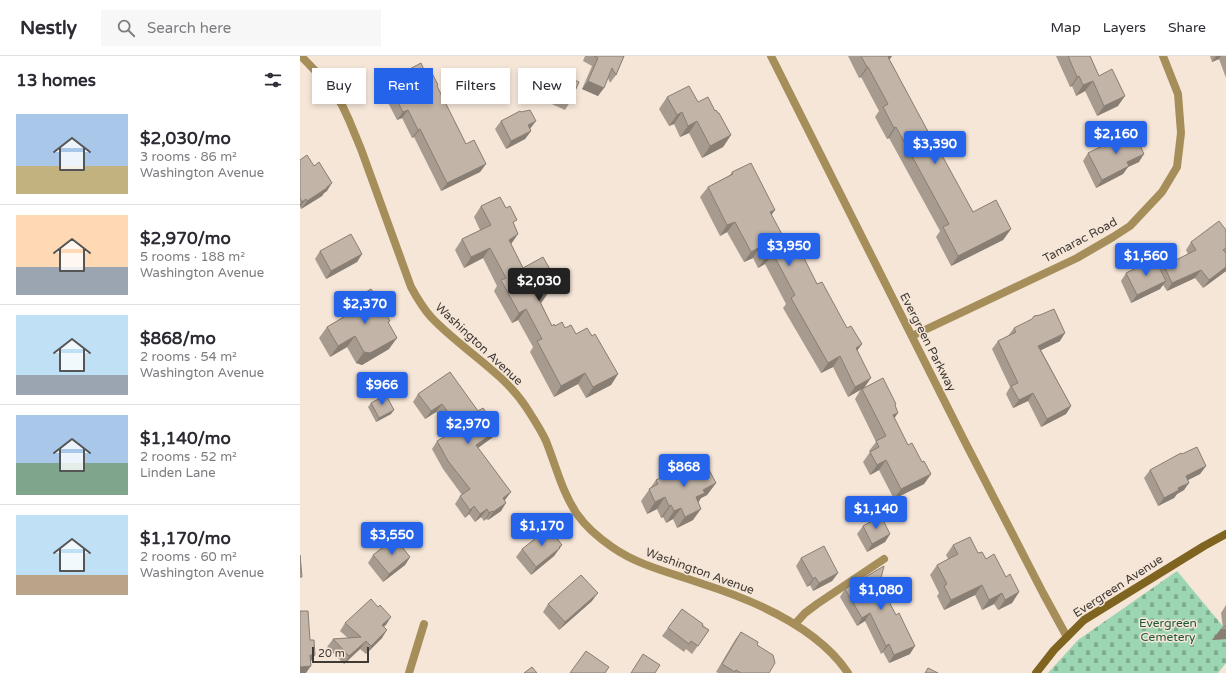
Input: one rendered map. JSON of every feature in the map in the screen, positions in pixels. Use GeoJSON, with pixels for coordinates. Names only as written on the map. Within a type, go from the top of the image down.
{"type":"FeatureCollection","features":[{"type":"Feature","properties":{"kind":"main road","name":"Evergreen Avenue"},"geometry":{"type":"LineString","coordinates":[[1036,673],[1084,620],[1226,534]]}},
{"type":"Feature","properties":{"kind":"street","name":"Washington Avenue"},"geometry":{"type":"LineString","coordinates":[[301,56],[327,83],[350,120],[411,287],[421,305],[450,335],[514,392],[526,407],[546,440],[570,502],[588,527],[614,548],[630,558],[665,572],[727,592],[795,624],[830,651],[848,673]]}},
{"type":"Feature","properties":{"kind":"street","name":"Evergreen Parkway"},"geometry":{"type":"LineString","coordinates":[[771,56],[912,336],[1067,637]]}},
{"type":"Feature","properties":{"kind":"street","name":"Tamarac Road"},"geometry":{"type":"LineString","coordinates":[[912,336],[1077,258],[1130,226],[1162,192],[1177,167],[1181,132],[1178,94],[1163,56]]}},
{"type":"Feature","properties":{"kind":"street"},"geometry":{"type":"LineString","coordinates":[[795,624],[804,613],[884,559]]}},
{"type":"Feature","properties":{"kind":"street"},"geometry":{"type":"LineString","coordinates":[[409,673],[424,624]]}},
{"type":"Feature","properties":{"kind":"green space","name":"Evergreen Cemetery"},"geometry":{"type":"Polygon","coordinates":[[[1177,571],[1226,630],[1226,663],[1218,673],[1048,673],[1078,640],[1177,571]]]}},
{"type":"Feature","properties":{"kind":"building"},"geometry":{"type":"Polygon","coordinates":[[[594,56],[624,56],[616,75],[612,68],[604,88],[588,81],[598,58],[594,56]]]}},
{"type":"Feature","properties":{"kind":"building"},"geometry":{"type":"Polygon","coordinates":[[[861,56],[889,56],[888,57],[932,139],[973,212],[996,200],[1011,229],[958,256],[943,227],[949,224],[896,127],[894,128],[883,107],[888,104],[861,56]]]}},
{"type":"Feature","properties":{"kind":"building"},"geometry":{"type":"Polygon","coordinates":[[[1068,56],[1090,56],[1099,76],[1112,69],[1125,96],[1104,106],[1093,81],[1083,85],[1079,76],[1077,77],[1068,56]]]}},
{"type":"Feature","properties":{"kind":"building"},"geometry":{"type":"Polygon","coordinates":[[[421,63],[423,68],[412,68],[421,63]]]}},
{"type":"Feature","properties":{"kind":"building"},"geometry":{"type":"Polygon","coordinates":[[[433,75],[441,94],[441,104],[446,104],[466,144],[474,140],[486,164],[447,183],[420,129],[418,130],[408,110],[403,112],[399,104],[433,104],[433,75]]]}},
{"type":"Feature","properties":{"kind":"building"},"geometry":{"type":"Polygon","coordinates":[[[576,81],[579,82],[576,89],[576,81]]]}},
{"type":"Feature","properties":{"kind":"building"},"geometry":{"type":"Polygon","coordinates":[[[689,86],[698,102],[708,97],[715,111],[716,110],[719,113],[731,135],[710,146],[697,121],[688,126],[682,112],[677,115],[667,97],[689,86]]]}},
{"type":"Feature","properties":{"kind":"building"},"geometry":{"type":"Polygon","coordinates":[[[530,110],[536,121],[528,125],[531,131],[511,141],[501,121],[520,111],[530,110]]]}},
{"type":"Feature","properties":{"kind":"building"},"geometry":{"type":"Polygon","coordinates":[[[1133,131],[1144,154],[1127,162],[1129,166],[1102,180],[1088,153],[1133,131]]]}},
{"type":"Feature","properties":{"kind":"building"},"geometry":{"type":"Polygon","coordinates":[[[307,155],[314,166],[319,162],[332,183],[307,201],[306,199],[302,202],[300,198],[300,160],[307,155]]]}},
{"type":"Feature","properties":{"kind":"building"},"geometry":{"type":"Polygon","coordinates":[[[751,163],[775,210],[770,212],[784,238],[792,234],[817,284],[822,282],[847,328],[851,326],[862,344],[856,348],[871,378],[855,387],[840,356],[828,363],[791,298],[795,295],[773,254],[766,257],[760,247],[751,252],[735,222],[727,225],[708,187],[733,174],[732,172],[751,163]]]}},
{"type":"Feature","properties":{"kind":"building"},"geometry":{"type":"Polygon","coordinates":[[[500,197],[506,208],[510,206],[517,220],[513,222],[518,234],[509,240],[523,268],[543,257],[555,278],[544,284],[549,292],[538,298],[552,326],[562,322],[565,328],[571,325],[576,334],[587,328],[592,336],[595,334],[618,374],[593,387],[585,373],[561,386],[537,341],[542,339],[526,309],[519,313],[501,280],[506,278],[490,248],[471,257],[462,239],[491,225],[481,206],[500,197]]]}},
{"type":"Feature","properties":{"kind":"building"},"geometry":{"type":"Polygon","coordinates":[[[1219,221],[1226,230],[1226,248],[1223,250],[1226,253],[1226,267],[1209,280],[1201,270],[1172,283],[1164,266],[1196,250],[1191,242],[1219,221]]]}},
{"type":"Feature","properties":{"kind":"building"},"geometry":{"type":"Polygon","coordinates":[[[351,234],[362,254],[331,271],[320,251],[351,234]]]}},
{"type":"Feature","properties":{"kind":"building"},"geometry":{"type":"Polygon","coordinates":[[[1155,259],[1166,281],[1137,295],[1126,273],[1155,259]]]}},
{"type":"Feature","properties":{"kind":"building"},"geometry":{"type":"Polygon","coordinates":[[[371,289],[390,321],[388,322],[397,338],[370,353],[364,352],[355,336],[338,346],[327,327],[356,310],[351,301],[371,289]]]}},
{"type":"Feature","properties":{"kind":"building"},"geometry":{"type":"Polygon","coordinates":[[[1054,309],[1065,333],[1038,346],[1071,406],[1047,419],[1033,393],[1019,400],[1011,386],[1018,383],[998,341],[1016,332],[1014,328],[1032,319],[1034,316],[1054,309]]]}},
{"type":"Feature","properties":{"kind":"building"},"geometry":{"type":"Polygon","coordinates":[[[450,372],[478,411],[483,408],[499,429],[476,445],[511,492],[503,498],[506,503],[493,512],[492,511],[489,513],[487,509],[480,514],[474,506],[470,510],[460,496],[470,489],[448,461],[437,441],[460,428],[442,404],[431,411],[418,394],[450,372]]]}},
{"type":"Feature","properties":{"kind":"building"},"geometry":{"type":"Polygon","coordinates":[[[883,378],[896,404],[898,413],[893,415],[908,445],[912,443],[922,462],[924,461],[931,474],[901,489],[886,460],[877,465],[870,452],[879,447],[876,441],[886,436],[862,389],[883,378]]]}},
{"type":"Feature","properties":{"kind":"building"},"geometry":{"type":"Polygon","coordinates":[[[386,395],[394,410],[379,418],[371,403],[386,395]]]}},
{"type":"Feature","properties":{"kind":"building"},"geometry":{"type":"Polygon","coordinates":[[[1197,447],[1206,466],[1186,476],[1189,483],[1178,488],[1179,490],[1164,498],[1150,470],[1181,453],[1182,454],[1197,447]]]}},
{"type":"Feature","properties":{"kind":"building"},"geometry":{"type":"Polygon","coordinates":[[[689,463],[690,465],[693,463],[696,469],[706,464],[716,483],[703,490],[705,493],[696,497],[701,509],[685,517],[681,508],[674,511],[671,505],[669,506],[665,497],[655,502],[649,489],[658,484],[656,480],[689,463]]]}},
{"type":"Feature","properties":{"kind":"building"},"geometry":{"type":"Polygon","coordinates":[[[881,516],[890,534],[872,544],[863,526],[881,516]]]}},
{"type":"Feature","properties":{"kind":"building"},"geometry":{"type":"Polygon","coordinates":[[[549,528],[562,545],[536,567],[522,549],[549,528]]]}},
{"type":"Feature","properties":{"kind":"building"},"geometry":{"type":"Polygon","coordinates":[[[970,537],[978,553],[982,552],[986,559],[994,554],[1006,577],[1010,574],[1019,592],[1005,600],[1002,593],[989,600],[982,585],[951,600],[944,586],[947,584],[937,565],[958,554],[953,545],[970,537]]]}},
{"type":"Feature","properties":{"kind":"building"},"geometry":{"type":"Polygon","coordinates":[[[395,538],[410,557],[389,574],[373,555],[395,538]]]}},
{"type":"Feature","properties":{"kind":"building"},"geometry":{"type":"Polygon","coordinates":[[[824,546],[838,573],[819,583],[815,577],[813,579],[801,558],[824,546]]]}},
{"type":"Feature","properties":{"kind":"building"},"geometry":{"type":"Polygon","coordinates":[[[300,555],[302,577],[300,577],[300,555]]]}},
{"type":"Feature","properties":{"kind":"building"},"geometry":{"type":"Polygon","coordinates":[[[884,566],[881,578],[889,580],[885,594],[896,615],[899,613],[915,646],[894,655],[889,644],[886,646],[870,613],[862,618],[845,589],[884,566]]]}},
{"type":"Feature","properties":{"kind":"building"},"geometry":{"type":"Polygon","coordinates":[[[581,575],[598,593],[565,622],[548,604],[581,575]]]}},
{"type":"Feature","properties":{"kind":"building"},"geometry":{"type":"Polygon","coordinates":[[[371,599],[378,607],[380,605],[391,617],[382,625],[387,630],[371,646],[366,641],[349,656],[333,639],[361,637],[345,623],[371,599]]]}},
{"type":"Feature","properties":{"kind":"building"},"geometry":{"type":"Polygon","coordinates":[[[682,609],[709,630],[698,646],[691,641],[689,644],[668,628],[682,609]]]}},
{"type":"Feature","properties":{"kind":"building"},"geometry":{"type":"Polygon","coordinates":[[[300,611],[308,611],[310,640],[314,640],[315,655],[310,655],[311,666],[300,667],[300,611]]]}},
{"type":"Feature","properties":{"kind":"building"},"geometry":{"type":"Polygon","coordinates":[[[741,632],[758,642],[757,645],[773,655],[775,663],[769,673],[741,673],[736,670],[735,672],[722,664],[741,632]]]}},
{"type":"Feature","properties":{"kind":"building"},"geometry":{"type":"Polygon","coordinates":[[[586,651],[609,667],[605,673],[570,673],[586,651]]]}},
{"type":"Feature","properties":{"kind":"building"},"geometry":{"type":"Polygon","coordinates":[[[643,654],[660,665],[655,673],[631,673],[643,654]]]}},
{"type":"Feature","properties":{"kind":"building"},"geometry":{"type":"Polygon","coordinates":[[[532,667],[537,673],[524,673],[532,667]]]}},
{"type":"Feature","properties":{"kind":"building"},"geometry":{"type":"Polygon","coordinates":[[[928,668],[938,673],[925,673],[928,668]]]}}]}
